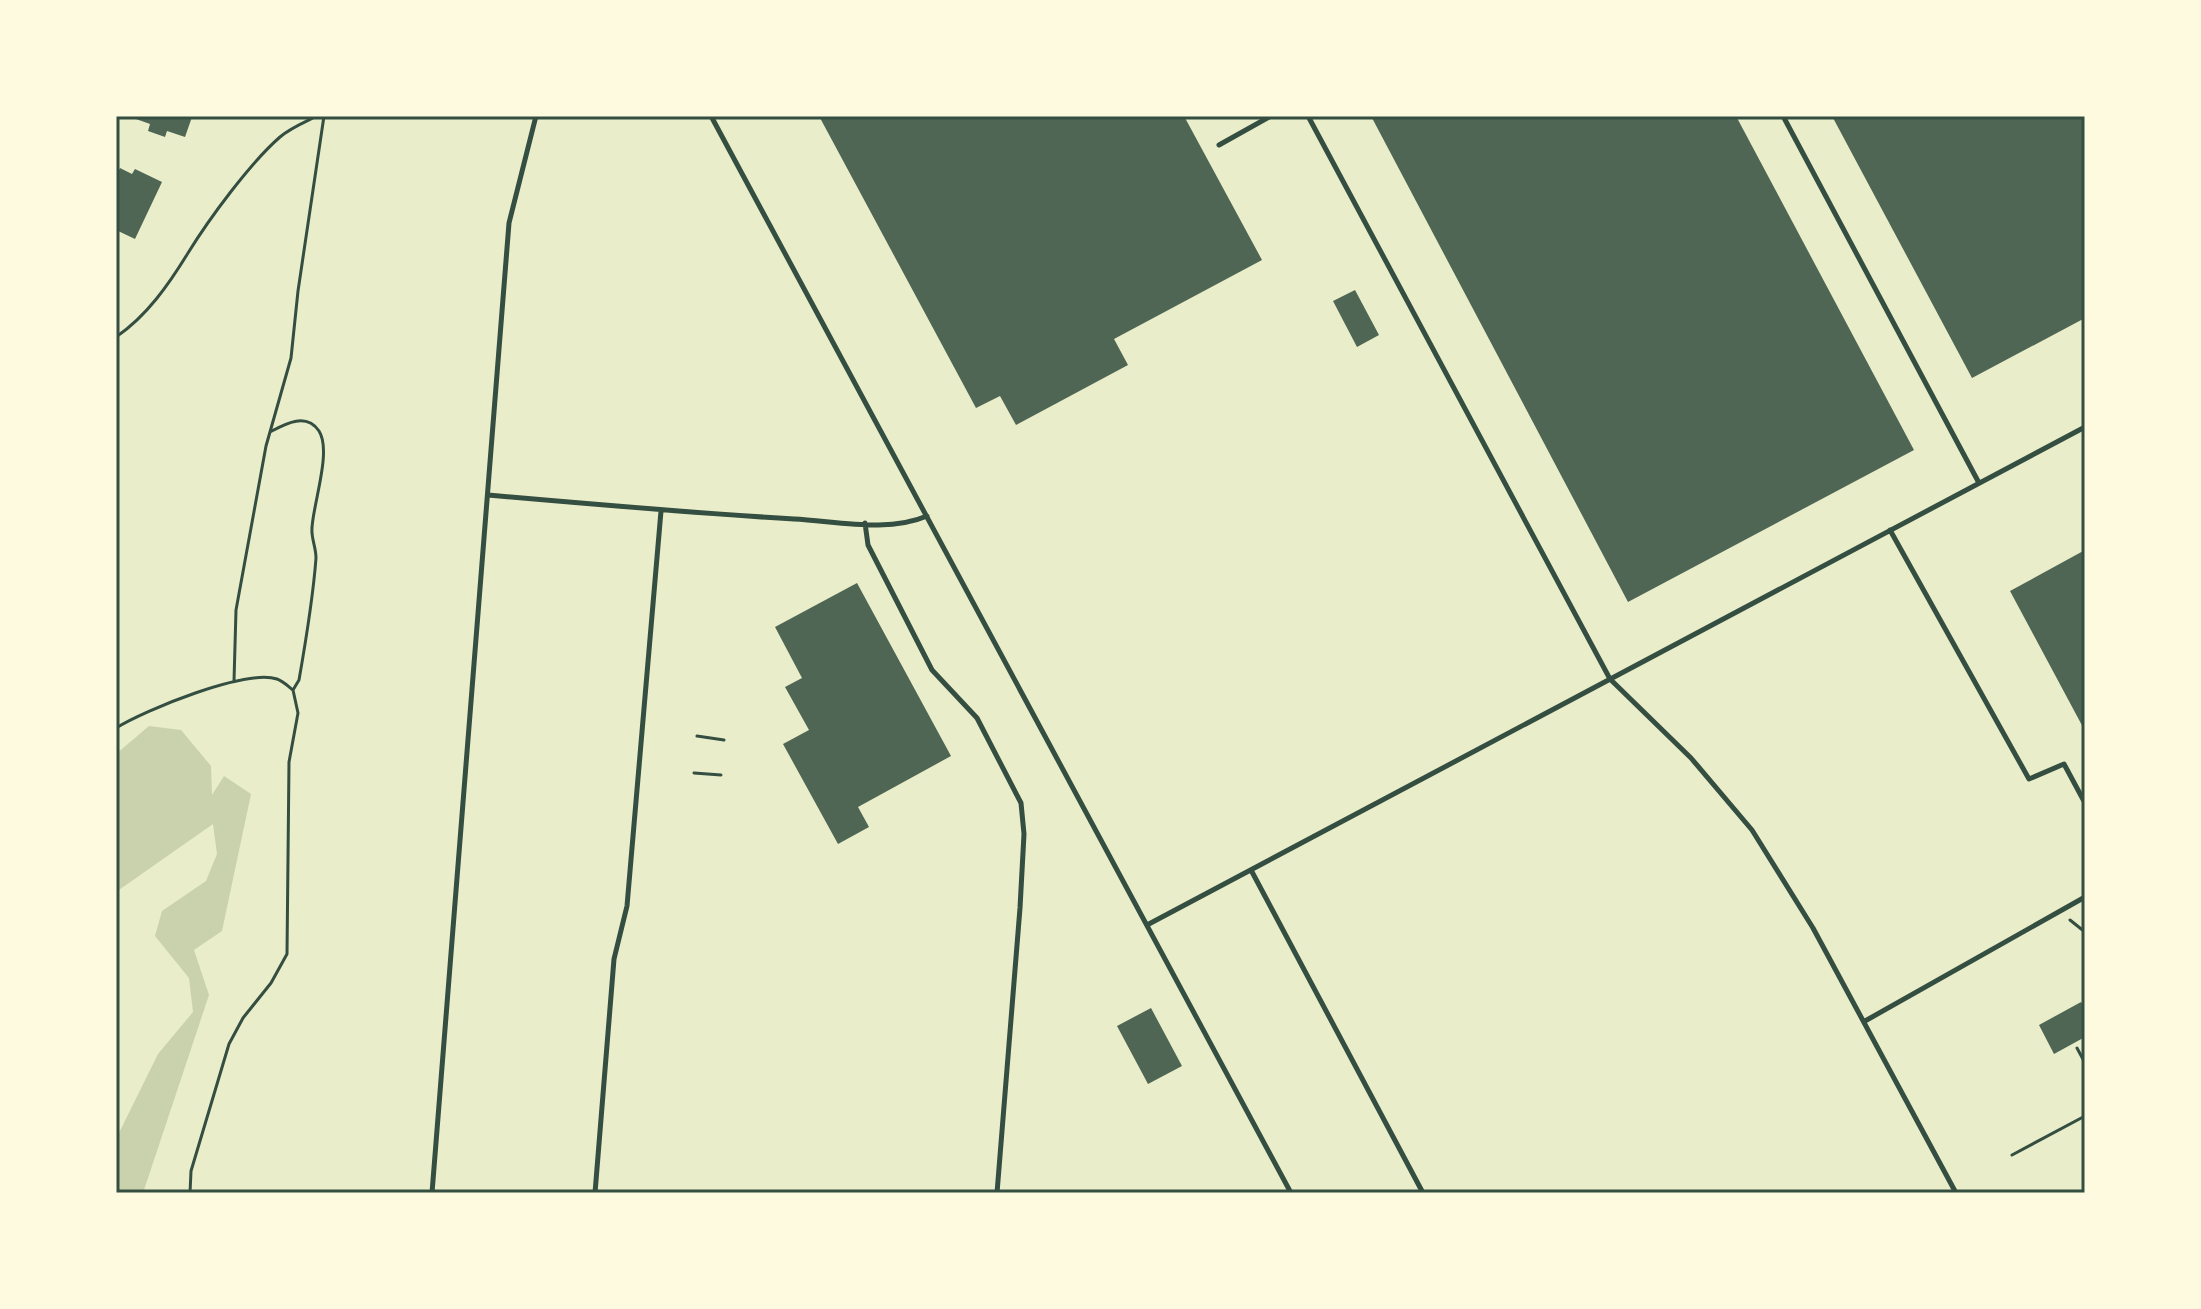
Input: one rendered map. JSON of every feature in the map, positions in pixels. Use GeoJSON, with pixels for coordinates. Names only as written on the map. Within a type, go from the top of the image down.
{"type":"FeatureCollection","features":[{"type":"Feature","properties":{"kind":"lane"},"geometry":{"type":"LineString","coordinates":[[432,1193],[509,223],[536,116]]}},
{"type":"Feature","properties":{"kind":"lane"},"geometry":{"type":"LineString","coordinates":[[711,116],[1291,1193]]}},
{"type":"Feature","properties":{"kind":"lane"},"geometry":{"type":"LineString","coordinates":[[1219,145],[1271,116]]}},
{"type":"Feature","properties":{"kind":"lane"},"geometry":{"type":"LineString","coordinates":[[1308,116],[1610,679],[1691,758],[1752,830],[1813,928],[1956,1193]]}},
{"type":"Feature","properties":{"kind":"lane"},"geometry":{"type":"LineString","coordinates":[[1783,116],[1979,483]]}},
{"type":"Feature","properties":{"kind":"lane"},"geometry":{"type":"LineString","coordinates":[[1147,925],[2085,427]]}},
{"type":"Feature","properties":{"kind":"lane"},"geometry":{"type":"LineString","coordinates":[[488,495],[661,511],[865,523],[907,525],[927,516]]}},
{"type":"Feature","properties":{"kind":"lane"},"geometry":{"type":"LineString","coordinates":[[595,1193],[614,959],[627,906],[661,511]]}},
{"type":"Feature","properties":{"kind":"lane"},"geometry":{"type":"LineString","coordinates":[[865,523],[868,545],[932,670],[977,718],[1021,803],[1024,834],[1020,908],[997,1193]]}},
{"type":"Feature","properties":{"kind":"lane"},"geometry":{"type":"LineString","coordinates":[[1890,530],[2029,779],[2064,764],[2085,803]]}},
{"type":"Feature","properties":{"kind":"lane"},"geometry":{"type":"LineString","coordinates":[[1251,870],[1423,1193]]}},
{"type":"Feature","properties":{"kind":"lane"},"geometry":{"type":"LineString","coordinates":[[1865,1021],[2085,897]]}},
{"type":"Feature","properties":{"kind":"path"},"geometry":{"type":"LineString","coordinates":[[116,337],[174,279],[188,251],[256,160],[282,135],[317,116]]}},
{"type":"Feature","properties":{"kind":"path"},"geometry":{"type":"LineString","coordinates":[[234,681],[236,610],[270,432],[291,358],[324,116]]}},
{"type":"Feature","properties":{"kind":"path"},"geometry":{"type":"LineString","coordinates":[[270,432],[289,421],[306,421],[318,429],[325,445],[311,531],[316,552],[313,592],[299,680],[293,690]]}},
{"type":"Feature","properties":{"kind":"path"},"geometry":{"type":"LineString","coordinates":[[116,728],[137,715],[234,681],[277,679],[293,690],[298,713],[289,762],[287,954],[229,1044],[191,1171],[190,1193]]}},
{"type":"Feature","properties":{"kind":"path"},"geometry":{"type":"LineString","coordinates":[[697,736],[724,740]]}},
{"type":"Feature","properties":{"kind":"path"},"geometry":{"type":"LineString","coordinates":[[694,773],[721,775]]}},
{"type":"Feature","properties":{"kind":"path"},"geometry":{"type":"LineString","coordinates":[[2070,920],[2085,932]]}},
{"type":"Feature","properties":{"kind":"path"},"geometry":{"type":"LineString","coordinates":[[2077,1048],[2085,1063]]}},
{"type":"Feature","properties":{"kind":"path"},"geometry":{"type":"LineString","coordinates":[[2012,1155],[2085,1116]]}},
{"type":"Feature","properties":{"kind":"green space"},"geometry":{"type":"Polygon","coordinates":[[[149,726],[181,730],[211,766],[212,795],[224,776],[251,794],[222,931],[194,950],[209,995],[143,1193],[116,1193],[116,1139],[158,1054],[193,1012],[189,978],[155,936],[162,911],[206,881],[217,854],[213,824],[116,892],[116,754],[149,726]]]}},
{"type":"Feature","properties":{"kind":"building"},"geometry":{"type":"Polygon","coordinates":[[[137,116],[192,117],[185,137],[167,131],[165,137],[148,131],[150,124],[136,119],[137,116]]]}},
{"type":"Feature","properties":{"kind":"building"},"geometry":{"type":"Polygon","coordinates":[[[819,116],[1184,116],[1262,260],[1114,339],[1128,365],[1016,425],[1000,396],[976,408],[819,116]]]}},
{"type":"Feature","properties":{"kind":"building"},"geometry":{"type":"Polygon","coordinates":[[[1371,116],[1736,116],[1914,450],[1628,602],[1371,116]]]}},
{"type":"Feature","properties":{"kind":"building"},"geometry":{"type":"Polygon","coordinates":[[[1832,116],[2085,116],[2085,318],[1972,378],[1832,116]]]}},
{"type":"Feature","properties":{"kind":"building"},"geometry":{"type":"Polygon","coordinates":[[[120,168],[132,174],[135,169],[162,182],[135,239],[116,230],[116,177],[120,168]]]}},
{"type":"Feature","properties":{"kind":"building"},"geometry":{"type":"Polygon","coordinates":[[[1355,290],[1379,335],[1357,347],[1333,301],[1355,290]]]}},
{"type":"Feature","properties":{"kind":"building"},"geometry":{"type":"Polygon","coordinates":[[[2085,550],[2085,731],[2010,591],[2085,550]]]}},
{"type":"Feature","properties":{"kind":"building"},"geometry":{"type":"Polygon","coordinates":[[[857,583],[951,756],[858,807],[869,827],[838,844],[783,744],[809,730],[785,687],[802,678],[775,627],[857,583]]]}},
{"type":"Feature","properties":{"kind":"building"},"geometry":{"type":"Polygon","coordinates":[[[2081,1002],[2085,1009],[2085,1037],[2054,1054],[2039,1025],[2081,1002]]]}},
{"type":"Feature","properties":{"kind":"building"},"geometry":{"type":"Polygon","coordinates":[[[1151,1008],[1182,1066],[1148,1084],[1117,1026],[1151,1008]]]}}]}
